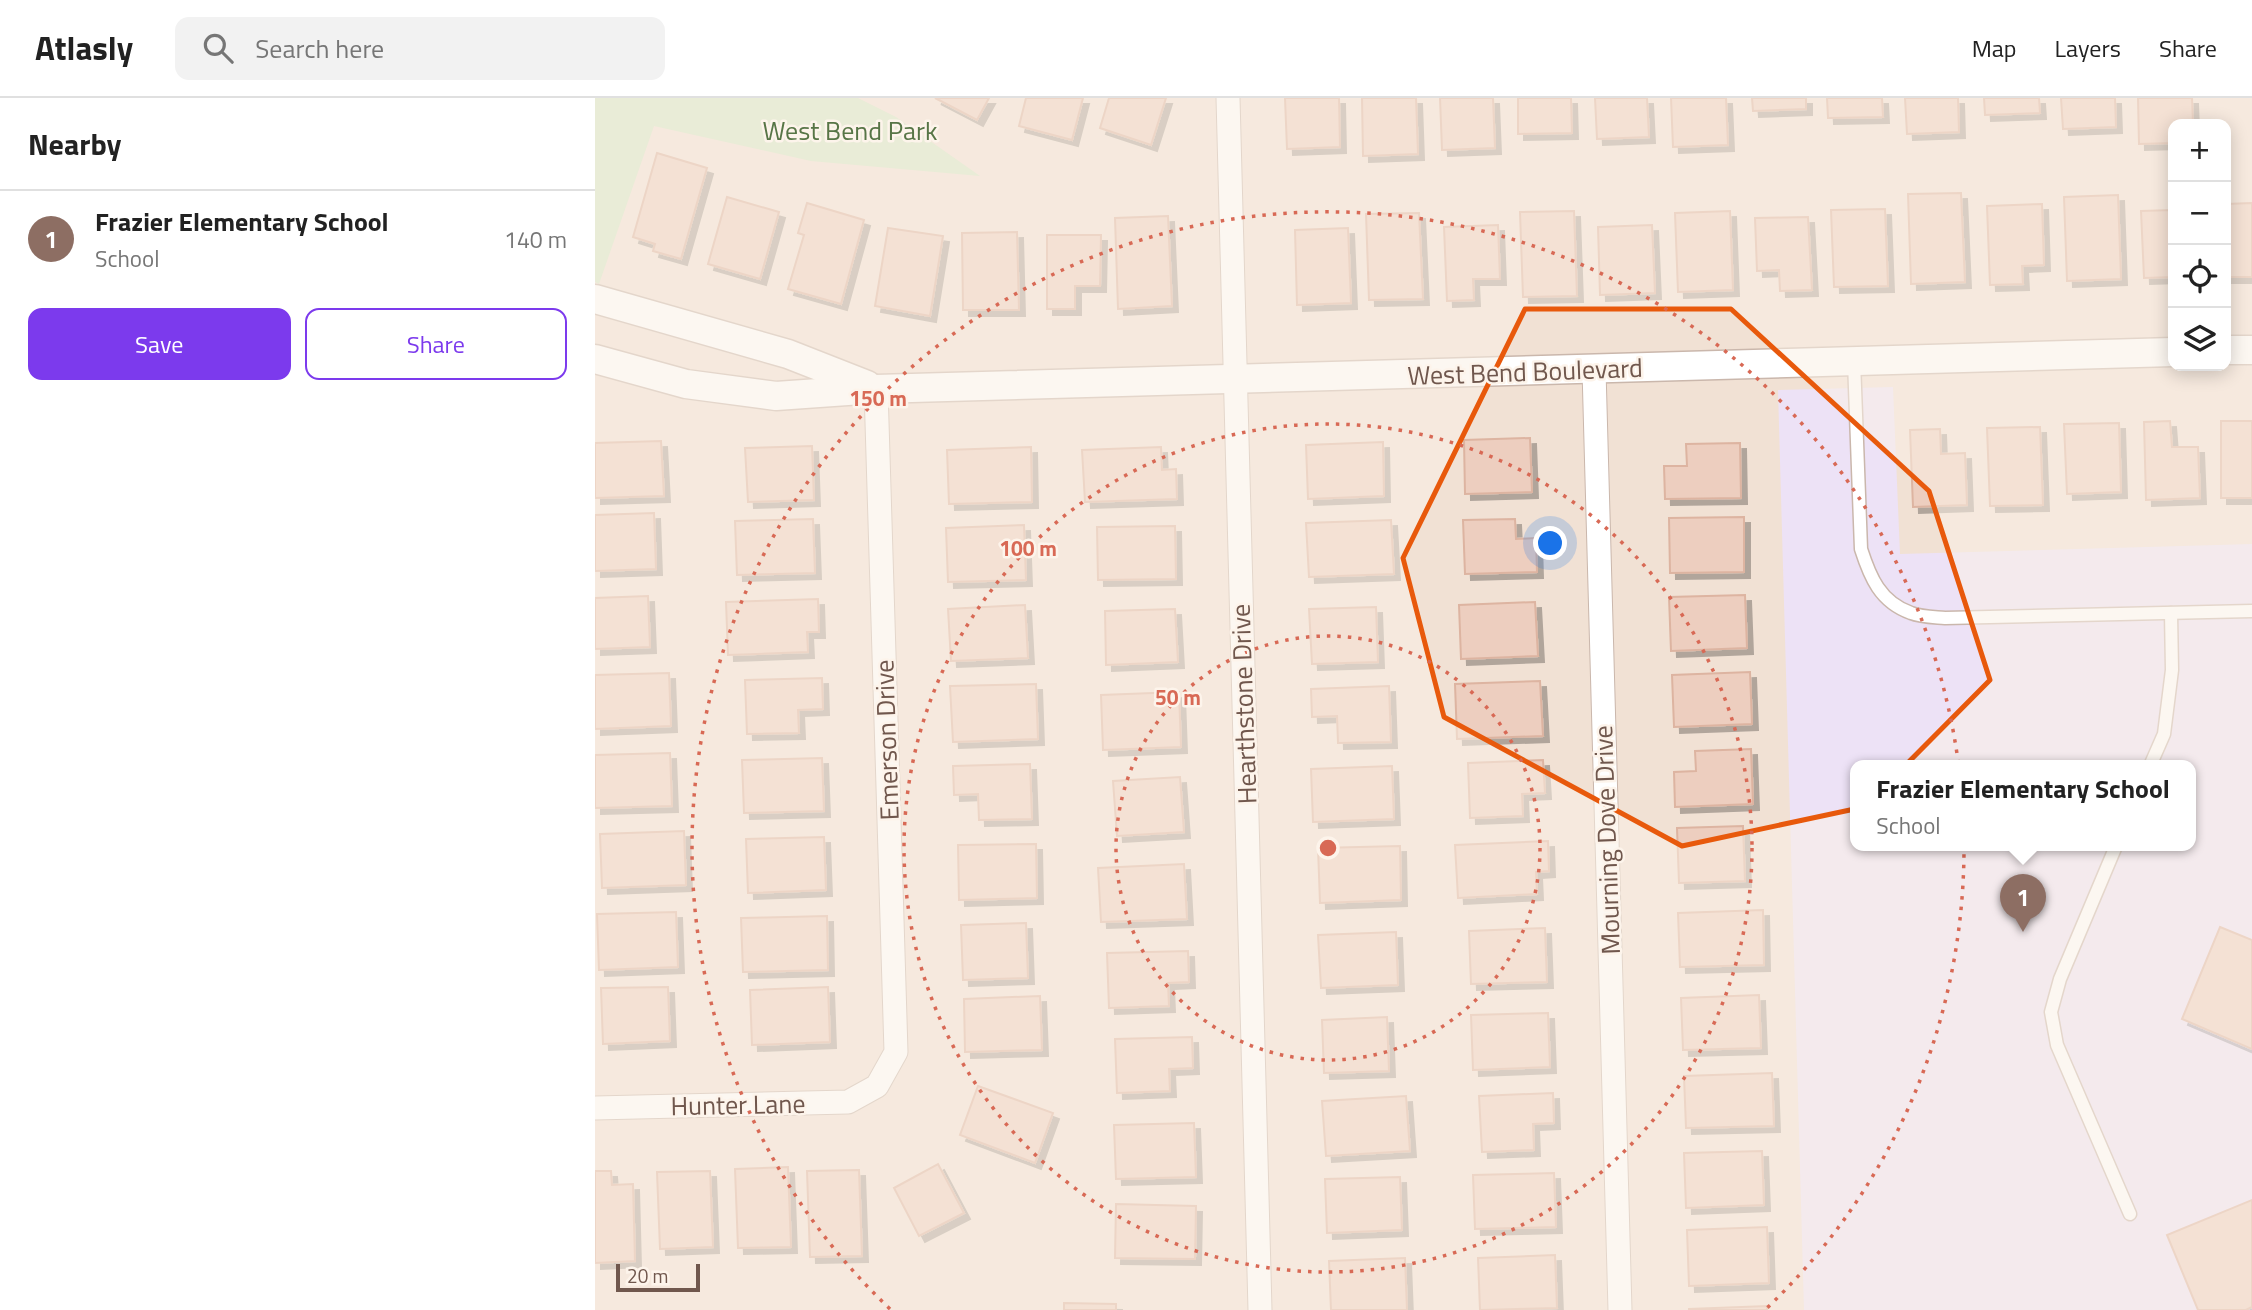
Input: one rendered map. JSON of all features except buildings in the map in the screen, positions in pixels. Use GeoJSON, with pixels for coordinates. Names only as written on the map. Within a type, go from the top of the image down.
{"type":"FeatureCollection","features":[{"type":"Feature","properties":{"kind":"street","name":"Hearthstone Drive"},"geometry":{"type":"LineString","coordinates":[[1228,98],[1260,1310]]}},
{"type":"Feature","properties":{"kind":"street","name":"West Bend Boulevard"},"geometry":{"type":"LineString","coordinates":[[595,299],[788,354],[876,389]]}},
{"type":"Feature","properties":{"kind":"street"},"geometry":{"type":"LineString","coordinates":[[2231,351],[2252,350]]}},
{"type":"Feature","properties":{"kind":"street","name":"West Bend Boulevard"},"geometry":{"type":"LineString","coordinates":[[595,359],[686,384],[765,395],[876,389],[2168,352]]}},
{"type":"Feature","properties":{"kind":"street","name":"Mourning Dove Drive"},"geometry":{"type":"LineString","coordinates":[[1594,370],[1620,1310]]}},
{"type":"Feature","properties":{"kind":"street","name":"Emerson Drive"},"geometry":{"type":"LineString","coordinates":[[876,389],[896,1052],[877,1086]]}},
{"type":"Feature","properties":{"kind":"street","name":"Hunter Lane"},"geometry":{"type":"LineString","coordinates":[[595,1108],[848,1102],[877,1086]]}},
{"type":"Feature","properties":{"kind":"lane"},"geometry":{"type":"LineString","coordinates":[[1854,361],[1861,549],[1869,575],[1883,596],[1911,613],[1945,618],[2252,611]]}},
{"type":"Feature","properties":{"kind":"lane"},"geometry":{"type":"LineString","coordinates":[[2153,760],[2164,734],[2169,696],[2172,670],[2171,613]]}},
{"type":"Feature","properties":{"kind":"lane"},"geometry":{"type":"LineString","coordinates":[[2114,851],[2060,979],[2051,1012],[2057,1045],[2130,1214]]}},
{"type":"Feature","properties":{"kind":"highlighted area"},"geometry":{"type":"Polygon","coordinates":[[[1525,309],[1731,309],[1929,491],[1990,680],[1864,807],[1682,846],[1444,717],[1403,558],[1525,309]]]}},
{"type":"Feature","properties":{"kind":"shaded area"},"geometry":{"type":"Polygon","coordinates":[[[595,98],[2252,98],[2252,1310],[595,1310],[595,98]]]}},
{"type":"Feature","properties":{"kind":"shaded area"},"geometry":{"type":"Polygon","coordinates":[[[1893,387],[1900,554],[2252,544],[2252,1310],[1804,1310],[1778,390],[1893,387]]]}},
{"type":"Feature","properties":{"kind":"green space","name":"West Bend Park"},"geometry":{"type":"Polygon","coordinates":[[[595,98],[858,98],[896,117],[980,176],[811,161],[654,126],[599,284],[595,282],[595,98]]]}},
{"type":"Feature","properties":{"kind":"place","name":"Frazier Elementary School"},"geometry":{"type":"Point","coordinates":[2023,932]}}]}
